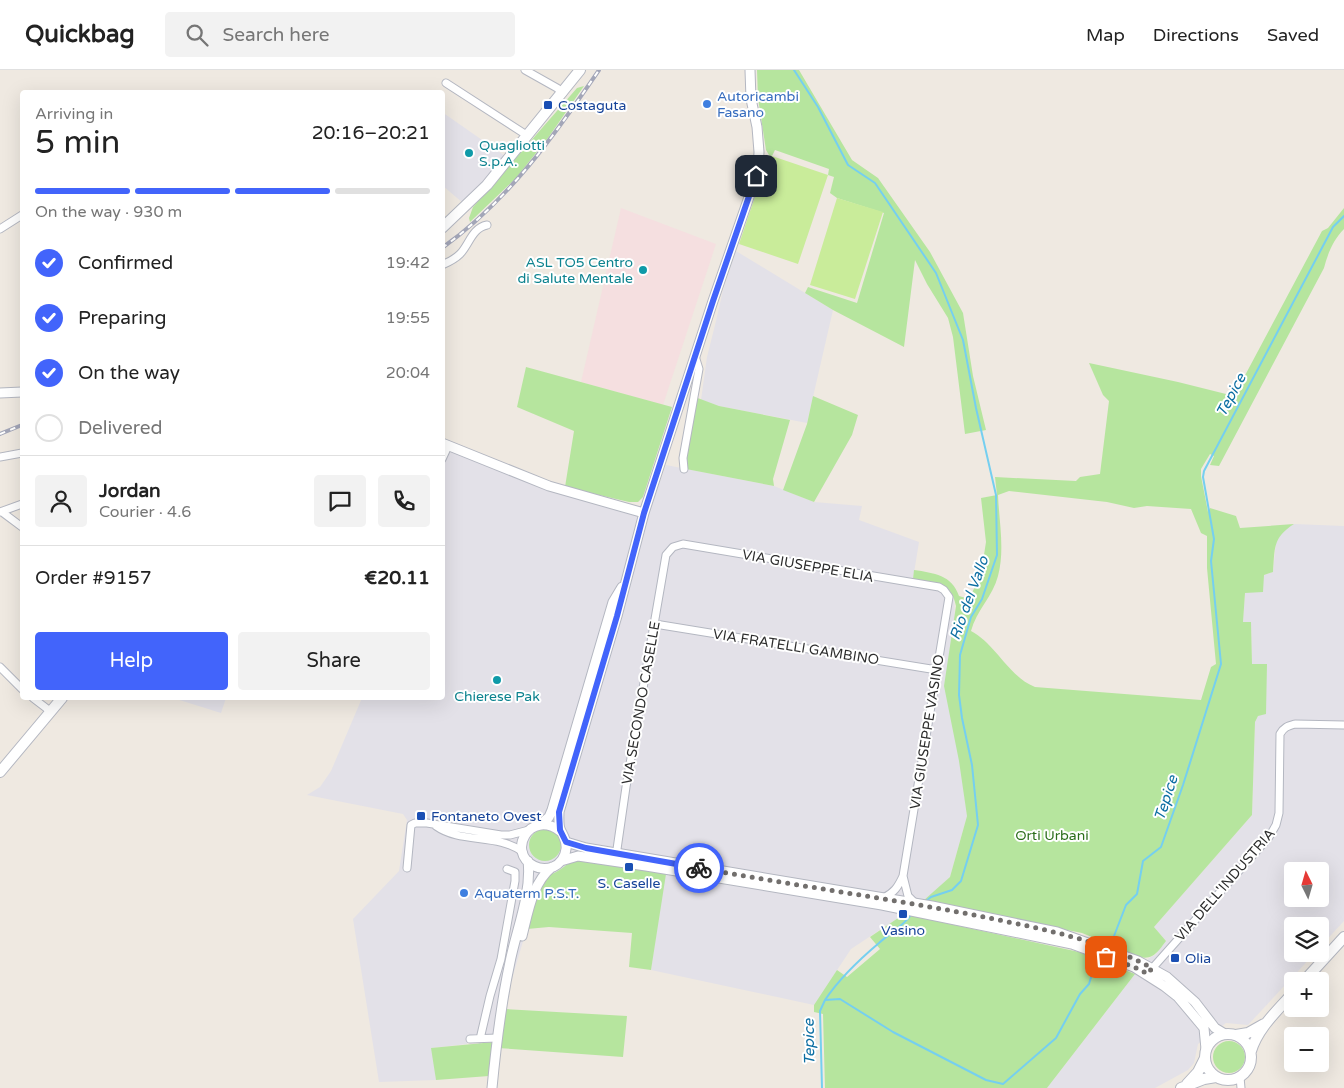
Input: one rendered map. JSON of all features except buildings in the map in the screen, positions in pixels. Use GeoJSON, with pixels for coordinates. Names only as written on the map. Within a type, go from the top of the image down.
{"type":"FeatureCollection","features":[{"type":"Feature","properties":{"kind":"main road"},"geometry":{"type":"LineString","coordinates":[[445,225],[473,199],[528,136],[580,70]]}},
{"type":"Feature","properties":{"kind":"main road"},"geometry":{"type":"LineString","coordinates":[[0,772],[60,700]]}},
{"type":"Feature","properties":{"kind":"main road"},"geometry":{"type":"LineString","coordinates":[[1312,972],[1344,937]]}},
{"type":"Feature","properties":{"kind":"main road"},"geometry":{"type":"LineString","coordinates":[[1183,1087],[1204,1079],[1216,1077],[1228,1080],[1240,1077],[1250,1066],[1253,1044],[1267,1022],[1284,1003]]}},
{"type":"Feature","properties":{"kind":"main road"},"geometry":{"type":"LineString","coordinates":[[1183,1087],[1198,1072],[1213,1039],[1225,1034],[1248,1033],[1267,1022]]}},
{"type":"Feature","properties":{"kind":"main road"},"geometry":{"type":"LineString","coordinates":[[1236,1035],[1248,1044],[1251,1051]]}},
{"type":"Feature","properties":{"kind":"main road"},"geometry":{"type":"LineString","coordinates":[[1205,1053],[1210,1072],[1216,1077]]}},
{"type":"Feature","properties":{"kind":"street"},"geometry":{"type":"LineString","coordinates":[[525,70],[563,93]]}},
{"type":"Feature","properties":{"kind":"street"},"geometry":{"type":"LineString","coordinates":[[561,861],[566,849],[566,842],[560,830],[559,812],[644,513],[695,355],[758,171],[759,152],[751,95],[750,70]]}},
{"type":"Feature","properties":{"kind":"street"},"geometry":{"type":"LineString","coordinates":[[446,84],[528,136]]}},
{"type":"Feature","properties":{"kind":"street"},"geometry":{"type":"LineString","coordinates":[[0,228],[20,216]]}},
{"type":"Feature","properties":{"kind":"street"},"geometry":{"type":"LineString","coordinates":[[445,262],[461,253],[469,238],[482,226],[487,225]]}},
{"type":"Feature","properties":{"kind":"street"},"geometry":{"type":"LineString","coordinates":[[684,469],[683,458],[699,369],[695,355]]}},
{"type":"Feature","properties":{"kind":"street"},"geometry":{"type":"LineString","coordinates":[[0,393],[20,392]]}},
{"type":"Feature","properties":{"kind":"street"},"geometry":{"type":"LineString","coordinates":[[445,444],[556,488],[644,513]]}},
{"type":"Feature","properties":{"kind":"street"},"geometry":{"type":"LineString","coordinates":[[0,457],[20,453]]}},
{"type":"Feature","properties":{"kind":"street"},"geometry":{"type":"LineString","coordinates":[[1,512],[20,507]]}},
{"type":"Feature","properties":{"kind":"street"},"geometry":{"type":"LineString","coordinates":[[1,512],[20,526]]}},
{"type":"Feature","properties":{"kind":"street","name":"VIA GIUSEPPE ELIA"},"geometry":{"type":"LineString","coordinates":[[673,547],[683,544],[944,590]]}},
{"type":"Feature","properties":{"kind":"street","name":"VIA SECONDO CASELLE"},"geometry":{"type":"LineString","coordinates":[[616,857],[666,555],[673,547]]}},
{"type":"Feature","properties":{"kind":"street"},"geometry":{"type":"LineString","coordinates":[[406,868],[412,826],[415,823],[510,835],[529,830],[541,824],[549,817],[613,602],[626,580]]}},
{"type":"Feature","properties":{"kind":"street","name":"VIA GIUSEPPE VASINO"},"geometry":{"type":"LineString","coordinates":[[882,898],[892,893],[903,876],[949,596],[944,590]]}},
{"type":"Feature","properties":{"kind":"street","name":"VIA FRATELLI GAMBINO"},"geometry":{"type":"LineString","coordinates":[[655,624],[937,670]]}},
{"type":"Feature","properties":{"kind":"street"},"geometry":{"type":"LineString","coordinates":[[0,667],[20,687]]}},
{"type":"Feature","properties":{"kind":"street"},"geometry":{"type":"LineString","coordinates":[[35,700],[50,712]]}},
{"type":"Feature","properties":{"kind":"street","name":"VIA DELL'INDUSTRIA"},"geometry":{"type":"LineString","coordinates":[[1150,971],[1269,837],[1276,825],[1279,813],[1280,734],[1282,730],[1295,724],[1344,725]]}},
{"type":"Feature","properties":{"kind":"street"},"geometry":{"type":"LineString","coordinates":[[433,824],[444,832],[506,842],[515,846],[528,861],[539,868],[553,867]]}},
{"type":"Feature","properties":{"kind":"street"},"geometry":{"type":"LineString","coordinates":[[541,824],[548,824],[560,830]]}},
{"type":"Feature","properties":{"kind":"street"},"geometry":{"type":"LineString","coordinates":[[522,852],[523,840],[529,830]]}},
{"type":"Feature","properties":{"kind":"street"},"geometry":{"type":"LineString","coordinates":[[566,842],[616,857],[912,907],[932,906],[1057,932],[1109,954],[1138,960],[1178,997],[1204,1028],[1205,1053]]}},
{"type":"Feature","properties":{"kind":"street"},"geometry":{"type":"LineString","coordinates":[[505,989],[538,884],[544,874],[561,861],[578,856],[616,857],[882,898],[912,907],[924,913],[1098,949]]}},
{"type":"Feature","properties":{"kind":"street"},"geometry":{"type":"LineString","coordinates":[[492,1088],[497,1038],[509,964],[529,880],[528,861]]}},
{"type":"Feature","properties":{"kind":"street"},"geometry":{"type":"LineString","coordinates":[[480,1039],[501,958],[515,881],[515,872],[508,870]]}},
{"type":"Feature","properties":{"kind":"street","name":"VIA GIUSEPPE VASINO"},"geometry":{"type":"LineString","coordinates":[[903,876],[912,907]]}},
{"type":"Feature","properties":{"kind":"street"},"geometry":{"type":"LineString","coordinates":[[1150,971],[1167,977],[1181,988],[1195,1002],[1215,1028],[1225,1034]]}},
{"type":"Feature","properties":{"kind":"street"},"geometry":{"type":"LineString","coordinates":[[470,1039],[497,1038]]}},
{"type":"Feature","properties":{"kind":"street"},"geometry":{"type":"LineString","coordinates":[[1240,1077],[1241,1088]]}},
{"type":"Feature","properties":{"kind":"shaded area"},"geometry":{"type":"Polygon","coordinates":[[[445,114],[505,156],[463,203],[445,188],[445,114]]]}},
{"type":"Feature","properties":{"kind":"shaded area"},"geometry":{"type":"Polygon","coordinates":[[[621,208],[716,244],[663,405],[581,382],[621,208]]]}},
{"type":"Feature","properties":{"kind":"shaded area"},"geometry":{"type":"Polygon","coordinates":[[[736,251],[833,310],[807,423],[719,406],[701,400],[707,357],[723,290],[736,251]]]}},
{"type":"Feature","properties":{"kind":"shaded area"},"geometry":{"type":"Polygon","coordinates":[[[445,444],[647,517],[666,465],[774,486],[814,502],[862,506],[859,520],[919,542],[913,579],[943,584],[951,591],[954,598],[962,775],[967,816],[950,877],[931,895],[851,949],[814,1005],[651,970],[664,881],[527,928],[493,1042],[470,1039],[467,1044],[432,1048],[436,1080],[379,1082],[353,919],[399,871],[407,820],[403,814],[307,795],[320,787],[331,771],[361,700],[445,700],[445,444]]]}},
{"type":"Feature","properties":{"kind":"shaded area"},"geometry":{"type":"Polygon","coordinates":[[[1294,524],[1344,526],[1344,921],[1329,937],[1329,917],[1284,917],[1284,962],[1307,962],[1297,972],[1284,972],[1284,986],[1248,1025],[1226,1023],[1198,1044],[1194,1063],[1188,1070],[1155,1088],[1047,1088],[1135,974],[1149,958],[1155,955],[1166,941],[1154,927],[1252,815],[1255,722],[1258,716],[1267,664],[1252,664],[1251,623],[1243,622],[1245,593],[1264,575],[1273,572],[1276,541],[1284,530],[1294,524]]]}},
{"type":"Feature","properties":{"kind":"shaded area"},"geometry":{"type":"Polygon","coordinates":[[[179,700],[225,700],[221,713],[179,700]]]}},
{"type":"Feature","properties":{"kind":"green space"},"geometry":{"type":"Polygon","coordinates":[[[757,70],[799,70],[852,160],[878,178],[930,252],[963,313],[973,376],[986,430],[965,434],[953,337],[948,318],[915,260],[904,347],[833,310],[805,293],[808,287],[857,303],[884,213],[837,198],[830,193],[834,177],[828,175],[829,169],[775,150],[772,156],[769,155],[766,150],[758,98],[757,70]]]}},
{"type":"Feature","properties":{"kind":"green space"},"geometry":{"type":"Polygon","coordinates":[[[584,86],[548,138],[516,178],[470,222],[469,218],[473,207],[577,88],[584,86]]]}},
{"type":"Feature","properties":{"kind":"green space"},"geometry":{"type":"Polygon","coordinates":[[[769,155],[828,175],[798,264],[739,244],[769,155]]]}},
{"type":"Feature","properties":{"kind":"green space"},"geometry":{"type":"Polygon","coordinates":[[[837,198],[883,212],[855,299],[810,285],[837,198]]]}},
{"type":"Feature","properties":{"kind":"green space","name":"Orti Urbani"},"geometry":{"type":"Polygon","coordinates":[[[1344,208],[1344,229],[1334,242],[1324,268],[1219,466],[1210,465],[1214,456],[1210,454],[1201,469],[1208,512],[1210,508],[1236,516],[1240,528],[1294,524],[1278,539],[1273,572],[1264,575],[1263,592],[1245,593],[1243,622],[1251,622],[1252,664],[1267,664],[1266,714],[1258,716],[1255,722],[1252,815],[1154,927],[1166,941],[1152,956],[1143,958],[1127,953],[1113,946],[1114,939],[1104,942],[1082,933],[923,901],[950,877],[967,816],[959,761],[944,686],[956,606],[954,598],[946,587],[935,582],[913,579],[914,570],[928,572],[947,579],[956,589],[959,596],[969,599],[981,574],[986,542],[981,498],[997,495],[995,477],[1076,481],[1080,477],[1100,474],[1109,401],[1103,395],[1089,363],[1234,396],[1322,231],[1328,228],[1344,208]],[[1009,491],[998,495],[1001,546],[1000,566],[996,583],[971,631],[988,644],[1017,675],[1035,687],[1201,700],[1211,667],[1216,664],[1207,568],[1207,536],[1201,533],[1191,509],[1147,506],[1134,508],[1107,502],[1009,491]]]}},
{"type":"Feature","properties":{"kind":"green space"},"geometry":{"type":"Polygon","coordinates":[[[526,367],[672,407],[643,497],[638,502],[629,502],[565,487],[574,431],[517,407],[526,367]]]}},
{"type":"Feature","properties":{"kind":"green space"},"geometry":{"type":"Polygon","coordinates":[[[813,396],[858,415],[852,435],[814,502],[783,490],[807,424],[813,396]]]}},
{"type":"Feature","properties":{"kind":"green space"},"geometry":{"type":"Polygon","coordinates":[[[695,397],[719,406],[790,420],[773,479],[774,486],[686,469],[685,463],[695,397]]]}},
{"type":"Feature","properties":{"kind":"green space"},"geometry":{"type":"Polygon","coordinates":[[[545,829],[556,834],[561,845],[556,856],[545,861],[534,856],[529,845],[534,834],[545,829]]]}},
{"type":"Feature","properties":{"kind":"green space"},"geometry":{"type":"Polygon","coordinates":[[[576,860],[666,874],[651,970],[629,967],[632,933],[549,927],[527,929],[540,888],[548,875],[576,860]]]}},
{"type":"Feature","properties":{"kind":"green space"},"geometry":{"type":"Polygon","coordinates":[[[904,914],[1079,952],[1135,974],[1047,1088],[825,1088],[823,1014],[814,1012],[814,1005],[837,970],[847,977],[880,949],[870,937],[904,914]]]}},
{"type":"Feature","properties":{"kind":"green space"},"geometry":{"type":"Polygon","coordinates":[[[505,1009],[627,1016],[623,1057],[498,1048],[505,1009]]]}},
{"type":"Feature","properties":{"kind":"green space"},"geometry":{"type":"Polygon","coordinates":[[[1229,1041],[1241,1045],[1245,1057],[1241,1069],[1229,1073],[1217,1069],[1213,1057],[1217,1045],[1229,1041]]]}},
{"type":"Feature","properties":{"kind":"green space"},"geometry":{"type":"Polygon","coordinates":[[[494,1042],[489,1076],[436,1080],[431,1048],[494,1042]]]}},
{"type":"Feature","properties":{"kind":"waterway","name":"Rio del Vallo"},"geometry":{"type":"LineString","coordinates":[[794,70],[818,107],[848,165],[875,183],[936,273],[963,340],[996,495],[997,555],[982,599],[971,617],[960,655],[959,695],[972,765],[978,825],[961,881],[952,890],[931,897],[926,901]]}},
{"type":"Feature","properties":{"kind":"waterway","name":"Tepice"},"geometry":{"type":"LineString","coordinates":[[1106,947],[1114,936],[1126,905],[1137,894],[1143,861],[1161,847],[1183,785],[1221,664],[1211,561],[1214,539],[1203,477],[1204,471],[1333,227],[1344,216]]}},
{"type":"Feature","properties":{"kind":"waterway","name":"Rio del Vallo"},"geometry":{"type":"LineString","coordinates":[[825,1000],[857,963],[911,915]]}},
{"type":"Feature","properties":{"kind":"waterway","name":"Tepice"},"geometry":{"type":"LineString","coordinates":[[822,1088],[820,1011],[825,1000],[840,999],[893,1032],[986,1080],[1003,1084],[1056,1038],[1080,994],[1089,984],[1099,957]]}},
{"type":"Feature","properties":{"kind":"railway"},"geometry":{"type":"LineString","coordinates":[[445,246],[466,230],[509,188],[547,143],[599,70]]}},
{"type":"Feature","properties":{"kind":"railway"},"geometry":{"type":"LineString","coordinates":[[0,434],[20,426]]}},
{"type":"Feature","properties":{"kind":"way so far"},"geometry":{"type":"LineString","coordinates":[[699,868],[932,906],[1057,932],[1138,960],[1152,968],[1148,974],[1106,957]]}},
{"type":"Feature","properties":{"kind":"place","name":"Autoricambi Fasano"},"geometry":{"type":"Point","coordinates":[707,104]}},
{"type":"Feature","properties":{"kind":"place","name":"Costaguta"},"geometry":{"type":"Point","coordinates":[548,105]}},
{"type":"Feature","properties":{"kind":"place","name":"Quagliotti S.p.A."},"geometry":{"type":"Point","coordinates":[469,153]}},
{"type":"Feature","properties":{"kind":"place","name":"ASL TO5 Centro di Salute Mentale"},"geometry":{"type":"Point","coordinates":[643,270]}},
{"type":"Feature","properties":{"kind":"place","name":"Chierese Pak"},"geometry":{"type":"Point","coordinates":[497,680]}},
{"type":"Feature","properties":{"kind":"place","name":"Fontaneto Ovest"},"geometry":{"type":"Point","coordinates":[421,816]}},
{"type":"Feature","properties":{"kind":"place","name":"S. Caselle"},"geometry":{"type":"Point","coordinates":[629,867]}},
{"type":"Feature","properties":{"kind":"place","name":"Aquaterm P.S.T."},"geometry":{"type":"Point","coordinates":[464,893]}},
{"type":"Feature","properties":{"kind":"place","name":"Vasino"},"geometry":{"type":"Point","coordinates":[903,914]}},
{"type":"Feature","properties":{"kind":"place","name":"Olia"},"geometry":{"type":"Point","coordinates":[1175,958]}},
{"type":"Feature","properties":{"kind":"route"},"geometry":{"type":"LineString","coordinates":[[699,868],[573,845],[566,842],[560,830],[559,812],[617,616],[644,513],[756,176]]}}]}
